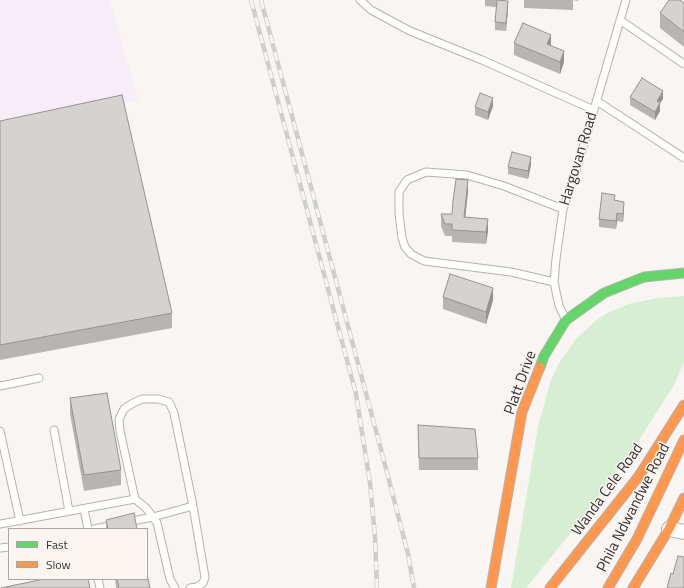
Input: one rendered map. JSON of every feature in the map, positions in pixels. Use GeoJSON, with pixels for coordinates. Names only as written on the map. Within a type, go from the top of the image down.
{"type":"FeatureCollection","features":[{"type":"Feature","properties":{"kind":"street","name":"Platt Drive"},"geometry":{"type":"LineString","coordinates":[[491,588],[522,412],[544,356],[566,320],[604,293],[644,278],[684,273]]}},
{"type":"Feature","properties":{"kind":"street","name":"Wanda Cele Road"},"geometry":{"type":"LineString","coordinates":[[550,588],[591,538],[638,476],[684,405]]}},
{"type":"Feature","properties":{"kind":"street","name":"Phila Ndwandwe Road"},"geometry":{"type":"LineString","coordinates":[[608,588],[637,539],[684,440]]}},
{"type":"Feature","properties":{"kind":"street"},"geometry":{"type":"LineString","coordinates":[[634,588],[669,529],[684,498]]}},
{"type":"Feature","properties":{"kind":"street"},"geometry":{"type":"LineString","coordinates":[[669,529],[684,532]]}},
{"type":"Feature","properties":{"kind":"lane"},"geometry":{"type":"LineString","coordinates":[[360,0],[371,10],[410,31],[482,60],[594,110]]}},
{"type":"Feature","properties":{"kind":"lane","name":"Hargovan Road"},"geometry":{"type":"LineString","coordinates":[[566,320],[559,306],[554,282],[563,209],[597,101],[626,0]]}},
{"type":"Feature","properties":{"kind":"lane"},"geometry":{"type":"LineString","coordinates":[[620,20],[684,64]]}},
{"type":"Feature","properties":{"kind":"lane"},"geometry":{"type":"LineString","coordinates":[[597,101],[684,158]]}},
{"type":"Feature","properties":{"kind":"lane"},"geometry":{"type":"LineString","coordinates":[[554,282],[511,272],[424,261],[411,254],[405,247],[402,238],[399,213],[399,192],[407,180],[426,172],[468,175],[504,186],[563,209]]}},
{"type":"Feature","properties":{"kind":"lane"},"geometry":{"type":"LineString","coordinates":[[0,386],[39,378]]}},
{"type":"Feature","properties":{"kind":"lane"},"geometry":{"type":"LineString","coordinates":[[175,588],[170,579],[158,527],[146,508],[135,499],[119,419],[124,409],[142,399],[158,399],[169,402],[174,413],[206,577],[203,583],[190,588]]}},
{"type":"Feature","properties":{"kind":"lane"},"geometry":{"type":"LineString","coordinates":[[54,430],[69,511]]}},
{"type":"Feature","properties":{"kind":"lane"},"geometry":{"type":"LineString","coordinates":[[0,431],[20,521]]}},
{"type":"Feature","properties":{"kind":"lane"},"geometry":{"type":"LineString","coordinates":[[0,524],[135,499]]}},
{"type":"Feature","properties":{"kind":"lane"},"geometry":{"type":"LineString","coordinates":[[99,528],[153,517],[193,506]]}},
{"type":"Feature","properties":{"kind":"lane"},"geometry":{"type":"LineString","coordinates":[[84,509],[88,528]]}},
{"type":"Feature","properties":{"kind":"shaded area"},"geometry":{"type":"Polygon","coordinates":[[[0,0],[110,0],[138,100],[0,128],[0,0]]]}},
{"type":"Feature","properties":{"kind":"green space"},"geometry":{"type":"Polygon","coordinates":[[[684,296],[684,363],[674,385],[634,448],[582,519],[526,588],[511,588],[538,426],[551,380],[559,363],[576,339],[595,321],[606,314],[628,304],[658,298],[684,296]]]}},
{"type":"Feature","properties":{"kind":"building"},"geometry":{"type":"Polygon","coordinates":[[[497,0],[508,1],[506,23],[495,22],[497,0]]]}},
{"type":"Feature","properties":{"kind":"building"},"geometry":{"type":"Polygon","coordinates":[[[669,0],[680,0],[684,3],[684,32],[660,13],[669,0]]]}},
{"type":"Feature","properties":{"kind":"building"},"geometry":{"type":"Polygon","coordinates":[[[523,23],[551,35],[547,44],[564,51],[560,62],[514,43],[523,23]]]}},
{"type":"Feature","properties":{"kind":"building"},"geometry":{"type":"Polygon","coordinates":[[[642,78],[663,91],[657,101],[660,103],[655,112],[630,97],[642,78]]]}},
{"type":"Feature","properties":{"kind":"building"},"geometry":{"type":"Polygon","coordinates":[[[480,93],[493,98],[488,112],[475,107],[480,93]]]}},
{"type":"Feature","properties":{"kind":"building"},"geometry":{"type":"Polygon","coordinates":[[[122,95],[172,313],[0,345],[0,121],[122,95]]]}},
{"type":"Feature","properties":{"kind":"building"},"geometry":{"type":"Polygon","coordinates":[[[512,152],[531,157],[528,171],[508,167],[512,152]]]}},
{"type":"Feature","properties":{"kind":"building"},"geometry":{"type":"Polygon","coordinates":[[[456,179],[468,180],[464,217],[488,219],[486,232],[452,230],[452,224],[445,224],[441,214],[452,214],[456,179]]]}},
{"type":"Feature","properties":{"kind":"building"},"geometry":{"type":"Polygon","coordinates":[[[602,193],[615,195],[614,200],[624,202],[623,214],[617,213],[616,221],[599,219],[602,193]]]}},
{"type":"Feature","properties":{"kind":"building"},"geometry":{"type":"Polygon","coordinates":[[[450,274],[493,288],[486,312],[443,297],[450,274]]]}},
{"type":"Feature","properties":{"kind":"building"},"geometry":{"type":"Polygon","coordinates":[[[107,393],[121,470],[84,475],[70,398],[107,393]]]}},
{"type":"Feature","properties":{"kind":"building"},"geometry":{"type":"Polygon","coordinates":[[[418,425],[475,429],[478,458],[419,458],[418,425]]]}},
{"type":"Feature","properties":{"kind":"building"},"geometry":{"type":"Polygon","coordinates":[[[134,513],[137,528],[108,528],[106,520],[134,513]]]}},
{"type":"Feature","properties":{"kind":"building"},"geometry":{"type":"Polygon","coordinates":[[[678,556],[684,557],[684,588],[667,588],[671,573],[673,574],[678,556]]]}},
{"type":"Feature","properties":{"kind":"building"},"geometry":{"type":"Polygon","coordinates":[[[148,579],[150,588],[119,588],[117,580],[148,580],[148,579]]]}},
{"type":"Feature","properties":{"kind":"building"},"geometry":{"type":"Polygon","coordinates":[[[39,580],[88,580],[90,588],[1,588],[39,580]]]}},
{"type":"Feature","properties":{"kind":"railway"},"geometry":{"type":"LineString","coordinates":[[251,0],[356,394],[370,483],[375,537],[377,588]]}},
{"type":"Feature","properties":{"kind":"railway"},"geometry":{"type":"LineString","coordinates":[[261,0],[383,457],[408,554],[414,588]]}},
{"type":"Feature","properties":{"kind":"traffic: fast"},"geometry":{"type":"LineString","coordinates":[[540,367],[544,356],[566,320],[604,293],[644,277],[684,273]]}},
{"type":"Feature","properties":{"kind":"traffic: slow"},"geometry":{"type":"LineString","coordinates":[[491,588],[522,412],[540,367]]}},
{"type":"Feature","properties":{"kind":"traffic: slow"},"geometry":{"type":"LineString","coordinates":[[550,588],[639,476],[684,405]]}},
{"type":"Feature","properties":{"kind":"traffic: slow"},"geometry":{"type":"LineString","coordinates":[[608,588],[637,539],[684,440]]}},
{"type":"Feature","properties":{"kind":"traffic: slow"},"geometry":{"type":"LineString","coordinates":[[633,588],[669,529],[684,498]]}}]}
